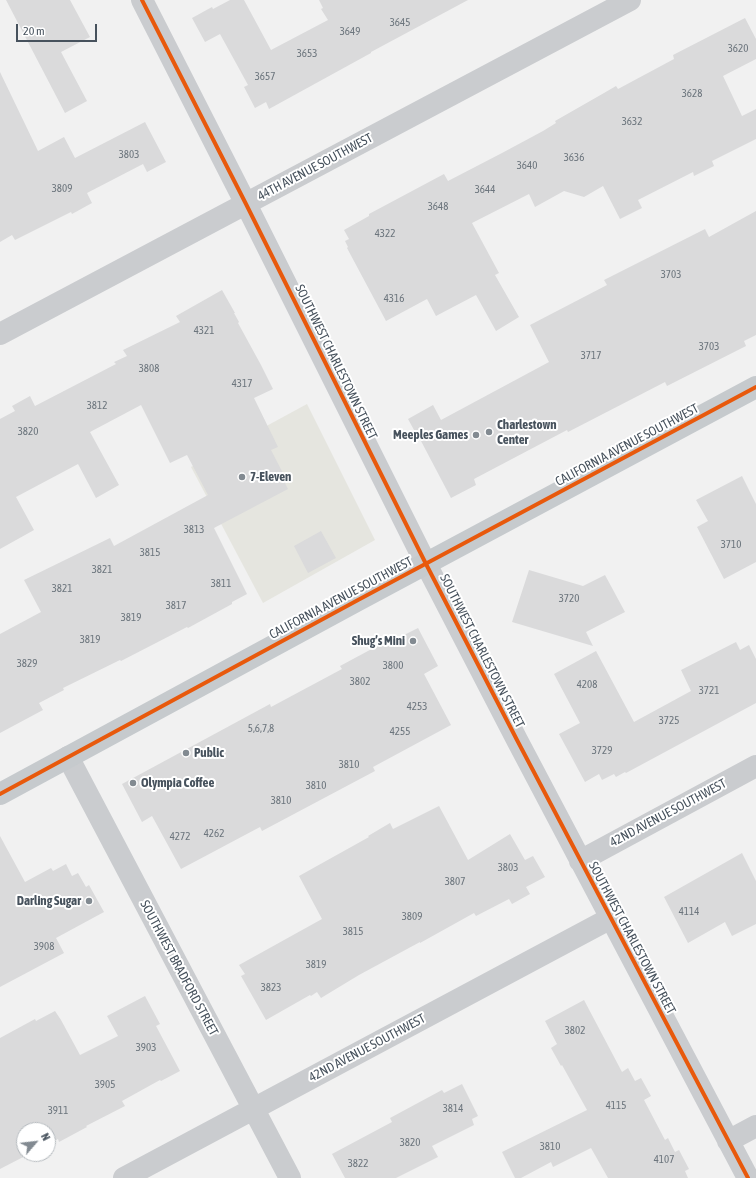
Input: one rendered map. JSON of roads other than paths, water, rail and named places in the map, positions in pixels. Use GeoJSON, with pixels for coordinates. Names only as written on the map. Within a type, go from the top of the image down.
{"type":"FeatureCollection","features":[{"type":"Feature","properties":{"kind":"main road","name":"CALIFORNIA AVENUE SOUTHWEST"},"geometry":{"type":"LineString","coordinates":[[0,794],[756,387]]}},
{"type":"Feature","properties":{"kind":"street","name":"SOUTHWEST CHARLESTOWN STREET"},"geometry":{"type":"LineString","coordinates":[[142,0],[426,564],[580,861],[748,1178]]}},
{"type":"Feature","properties":{"kind":"street","name":"44TH AVENUE SOUTHWEST"},"geometry":{"type":"LineString","coordinates":[[0,334],[630,0]]}},
{"type":"Feature","properties":{"kind":"street","name":"SOUTHWEST BRADFORD STREET"},"geometry":{"type":"LineString","coordinates":[[68,757],[290,1178]]}},
{"type":"Feature","properties":{"kind":"street","name":"42ND AVENUE SOUTHWEST"},"geometry":{"type":"LineString","coordinates":[[580,861],[756,766]]}},
{"type":"Feature","properties":{"kind":"street","name":"42ND AVENUE SOUTHWEST"},"geometry":{"type":"LineString","coordinates":[[124,1178],[611,918]]}},
{"type":"Feature","properties":{"kind":"street"},"geometry":{"type":"LineString","coordinates":[[728,1141],[756,1126]]}},
{"type":"Feature","properties":{"kind":"place","name":"Charlestown Center"},"geometry":{"type":"Point","coordinates":[489,432]}},
{"type":"Feature","properties":{"kind":"place","name":"Meeples Games"},"geometry":{"type":"Point","coordinates":[476,435]}},
{"type":"Feature","properties":{"kind":"place","name":"7-Eleven"},"geometry":{"type":"Point","coordinates":[242,477]}},
{"type":"Feature","properties":{"kind":"place","name":"Shug’s Mini"},"geometry":{"type":"Point","coordinates":[413,641]}},
{"type":"Feature","properties":{"kind":"place","name":"Public"},"geometry":{"type":"Point","coordinates":[186,753]}},
{"type":"Feature","properties":{"kind":"place","name":"Olympia Coffee"},"geometry":{"type":"Point","coordinates":[133,783]}},
{"type":"Feature","properties":{"kind":"place","name":"Darling Sugar"},"geometry":{"type":"Point","coordinates":[89,901]}}]}
